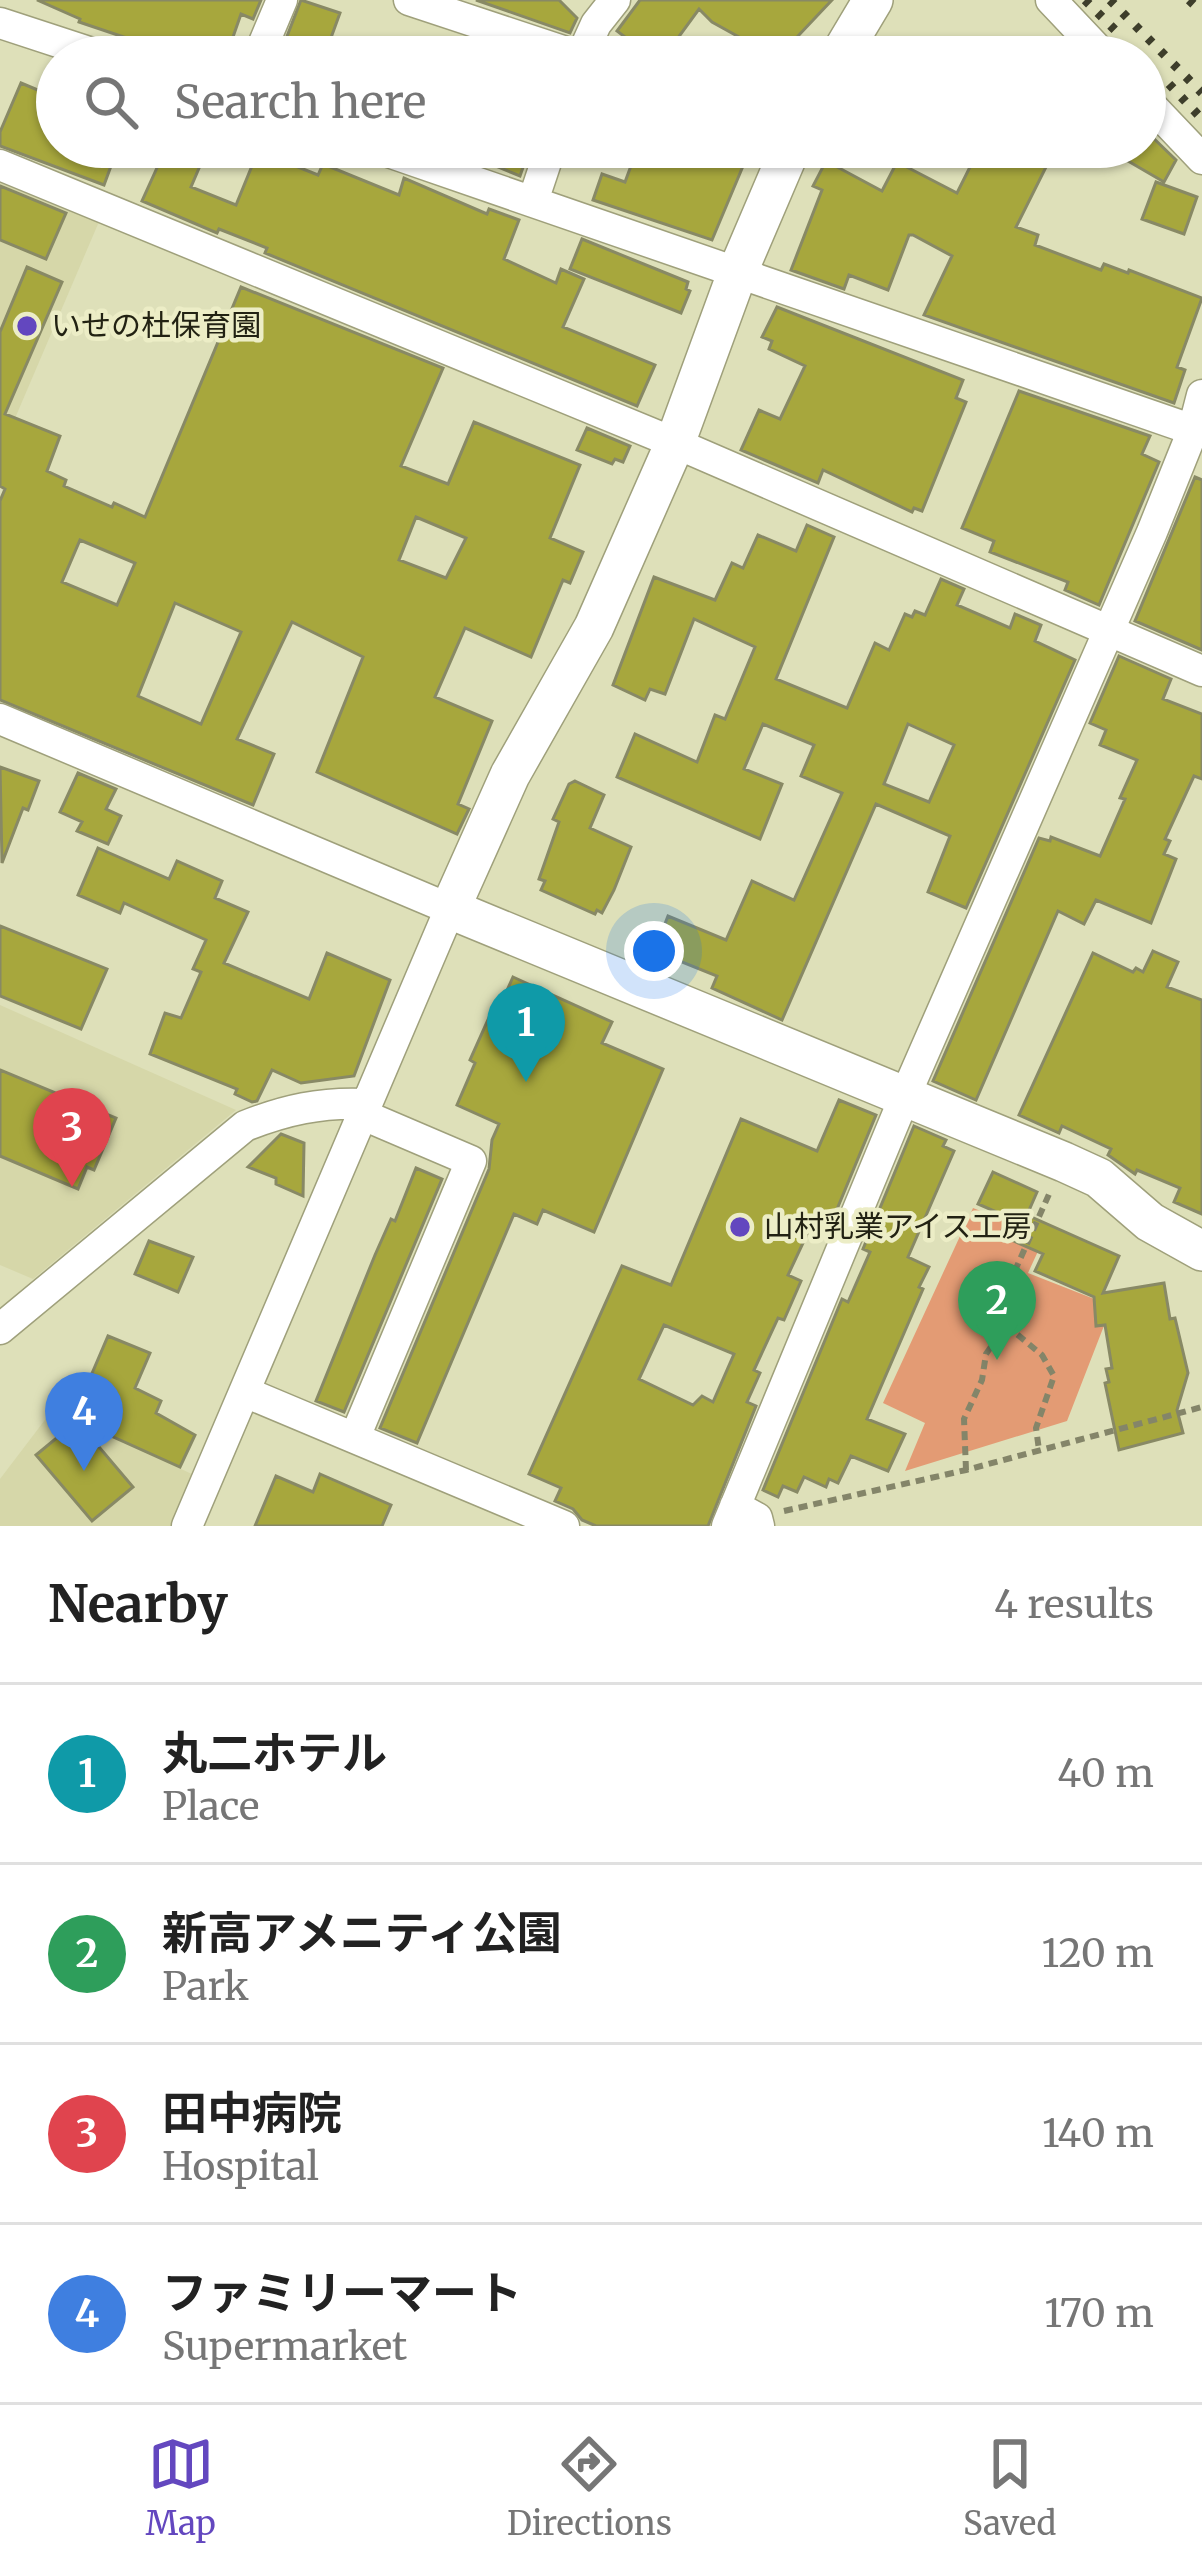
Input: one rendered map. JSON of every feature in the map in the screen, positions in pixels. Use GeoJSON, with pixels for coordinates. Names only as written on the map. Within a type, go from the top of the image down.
{"type":"FeatureCollection","features":[{"type":"Feature","properties":{"kind":"street"},"geometry":{"type":"LineString","coordinates":[[267,36],[282,0]]}},
{"type":"Feature","properties":{"kind":"street"},"geometry":{"type":"LineString","coordinates":[[409,0],[518,36]]}},
{"type":"Feature","properties":{"kind":"street"},"geometry":{"type":"LineString","coordinates":[[591,36],[615,0]]}},
{"type":"Feature","properties":{"kind":"street"},"geometry":{"type":"LineString","coordinates":[[851,36],[873,0]]}},
{"type":"Feature","properties":{"kind":"street"},"geometry":{"type":"LineString","coordinates":[[1051,0],[1085,36]]}},
{"type":"Feature","properties":{"kind":"street"},"geometry":{"type":"LineString","coordinates":[[0,23],[40,36]]}},
{"type":"Feature","properties":{"kind":"street"},"geometry":{"type":"LineString","coordinates":[[1166,121],[1202,158]]}},
{"type":"Feature","properties":{"kind":"street"},"geometry":{"type":"LineString","coordinates":[[0,164],[675,442],[1202,671]]}},
{"type":"Feature","properties":{"kind":"street"},"geometry":{"type":"LineString","coordinates":[[436,168],[1197,432]]}},
{"type":"Feature","properties":{"kind":"street"},"geometry":{"type":"LineString","coordinates":[[533,201],[544,168]]}},
{"type":"Feature","properties":{"kind":"street"},"geometry":{"type":"LineString","coordinates":[[187,1526],[449,909],[518,758],[594,628],[675,442],[782,168]]}},
{"type":"Feature","properties":{"kind":"street"},"geometry":{"type":"LineString","coordinates":[[744,1519],[905,1096],[1197,432],[1202,395]]}},
{"type":"Feature","properties":{"kind":"street"},"geometry":{"type":"LineString","coordinates":[[0,718],[1064,1162],[1099,1178],[1199,1260]]}},
{"type":"Feature","properties":{"kind":"street"},"geometry":{"type":"LineString","coordinates":[[0,1329],[244,1126],[286,1109],[338,1102],[363,1109],[472,1161],[355,1437]]}},
{"type":"Feature","properties":{"kind":"street"},"geometry":{"type":"LineString","coordinates":[[245,1392],[564,1526]]}},
{"type":"Feature","properties":{"kind":"path"},"geometry":{"type":"LineString","coordinates":[[966,1470],[964,1419],[982,1380],[986,1354],[1006,1325],[1013,1275],[1064,1162]]}},
{"type":"Feature","properties":{"kind":"path"},"geometry":{"type":"LineString","coordinates":[[1006,1325],[1042,1355],[1054,1376],[1036,1428],[1039,1450]]}},
{"type":"Feature","properties":{"kind":"path"},"geometry":{"type":"LineString","coordinates":[[744,1519],[966,1470],[1202,1406]]}},
{"type":"Feature","properties":{"kind":"shaded area","name":"いせの杜保育園"},"geometry":{"type":"Polygon","coordinates":[[[0,173],[101,217],[7,437],[0,434],[0,173]]]}},
{"type":"Feature","properties":{"kind":"shaded area"},"geometry":{"type":"Polygon","coordinates":[[[0,1005],[236,1110],[33,1279],[0,1265],[0,1005]]]}},
{"type":"Feature","properties":{"kind":"shaded area"},"geometry":{"type":"Polygon","coordinates":[[[973,1208],[1045,1236],[1028,1273],[1102,1302],[1107,1318],[1067,1421],[905,1471],[925,1423],[883,1403],[973,1208]]]}},
{"type":"Feature","properties":{"kind":"shaded area"},"geometry":{"type":"Polygon","coordinates":[[[54,1408],[200,1478],[178,1526],[0,1526],[0,1479],[54,1408]]]}},
{"type":"Feature","properties":{"kind":"building"},"geometry":{"type":"Polygon","coordinates":[[[37,0],[261,0],[253,19],[241,14],[233,36],[121,36],[37,0]]]}},
{"type":"Feature","properties":{"kind":"building"},"geometry":{"type":"Polygon","coordinates":[[[301,0],[340,13],[332,36],[287,36],[301,0]]]}},
{"type":"Feature","properties":{"kind":"building"},"geometry":{"type":"Polygon","coordinates":[[[476,0],[559,0],[577,18],[570,33],[476,0]]]}},
{"type":"Feature","properties":{"kind":"building"},"geometry":{"type":"Polygon","coordinates":[[[640,0],[832,0],[798,36],[737,36],[699,9],[679,36],[624,36],[617,31],[640,0]]]}},
{"type":"Feature","properties":{"kind":"building"},"geometry":{"type":"Polygon","coordinates":[[[21,83],[36,89],[36,160],[0,146],[0,132],[21,83]]]}},
{"type":"Feature","properties":{"kind":"building"},"geometry":{"type":"Polygon","coordinates":[[[1166,150],[1176,160],[1164,182],[1140,168],[1166,168],[1166,150]]]}},
{"type":"Feature","properties":{"kind":"building"},"geometry":{"type":"Polygon","coordinates":[[[59,168],[110,168],[104,185],[59,168]]]}},
{"type":"Feature","properties":{"kind":"building"},"geometry":{"type":"Polygon","coordinates":[[[157,168],[199,168],[191,187],[236,205],[251,168],[300,168],[318,175],[321,168],[333,168],[399,195],[404,178],[487,214],[489,209],[519,220],[504,259],[556,283],[561,269],[584,279],[563,327],[655,365],[637,406],[265,253],[267,248],[142,201],[157,168]]]}},
{"type":"Feature","properties":{"kind":"building"},"geometry":{"type":"Polygon","coordinates":[[[630,168],[742,168],[712,240],[593,200],[602,174],[625,182],[630,168]]]}},
{"type":"Feature","properties":{"kind":"building"},"geometry":{"type":"Polygon","coordinates":[[[822,168],[839,168],[882,191],[894,168],[909,168],[957,193],[970,168],[1046,168],[1016,227],[1038,235],[1035,245],[1101,270],[1104,264],[1129,270],[1202,298],[1177,367],[1185,370],[1174,403],[924,315],[952,256],[913,235],[909,235],[888,290],[849,275],[844,289],[791,270],[822,190],[813,186],[822,168]]]}},
{"type":"Feature","properties":{"kind":"building"},"geometry":{"type":"Polygon","coordinates":[[[1156,182],[1197,197],[1184,234],[1142,219],[1156,182]]]}},
{"type":"Feature","properties":{"kind":"building"},"geometry":{"type":"Polygon","coordinates":[[[0,186],[66,213],[46,259],[0,240],[0,186]]]}},
{"type":"Feature","properties":{"kind":"building"},"geometry":{"type":"Polygon","coordinates":[[[582,239],[688,282],[690,291],[681,313],[570,269],[582,239]]]}},
{"type":"Feature","properties":{"kind":"building"},"geometry":{"type":"Polygon","coordinates":[[[27,267],[62,282],[5,414],[60,436],[47,471],[66,480],[64,486],[145,517],[241,287],[443,368],[401,466],[448,484],[474,422],[580,465],[550,538],[583,552],[570,583],[563,580],[531,657],[465,628],[435,697],[492,721],[458,804],[469,809],[457,834],[317,772],[363,657],[292,622],[237,739],[274,754],[253,805],[0,700],[0,501],[5,489],[0,486],[0,332],[27,267]],[[416,517],[399,560],[446,578],[466,538],[416,517]],[[80,540],[62,582],[117,605],[135,563],[80,540]],[[175,603],[138,696],[201,724],[241,632],[175,603]]]}},
{"type":"Feature","properties":{"kind":"building"},"geometry":{"type":"Polygon","coordinates":[[[777,307],[963,380],[956,398],[966,402],[922,511],[914,508],[912,512],[823,470],[818,483],[741,450],[759,410],[780,419],[805,366],[769,349],[772,341],[762,337],[777,307]]]}},
{"type":"Feature","properties":{"kind":"building"},"geometry":{"type":"Polygon","coordinates":[[[1019,391],[1150,436],[1142,454],[1159,462],[1099,605],[1065,590],[1068,582],[990,552],[994,541],[962,528],[1019,391]]]}},
{"type":"Feature","properties":{"kind":"building"},"geometry":{"type":"Polygon","coordinates":[[[587,428],[630,446],[623,462],[615,459],[612,464],[577,450],[587,428]]]}},
{"type":"Feature","properties":{"kind":"building"},"geometry":{"type":"Polygon","coordinates":[[[1195,477],[1202,480],[1202,650],[1135,621],[1195,477]]]}},
{"type":"Feature","properties":{"kind":"building"},"geometry":{"type":"Polygon","coordinates":[[[807,525],[834,537],[776,679],[847,708],[875,643],[889,650],[905,614],[925,615],[941,579],[964,589],[957,605],[1010,628],[1015,614],[1041,625],[1035,641],[1075,660],[966,908],[928,892],[950,836],[876,804],[782,1020],[712,988],[717,976],[656,947],[668,916],[726,940],[752,881],[794,900],[842,793],[801,776],[814,745],[763,724],[744,769],[782,784],[760,839],[617,777],[635,734],[697,762],[715,715],[725,719],[755,647],[694,619],[665,694],[650,689],[645,700],[613,685],[654,577],[715,600],[732,563],[743,568],[758,535],[796,551],[807,525]],[[908,724],[884,784],[929,802],[954,745],[908,724]]]}},
{"type":"Feature","properties":{"kind":"building"},"geometry":{"type":"Polygon","coordinates":[[[1119,656],[1171,679],[1163,699],[1202,714],[1202,779],[1194,776],[1165,839],[1170,841],[1164,854],[1176,859],[1151,923],[1096,900],[1084,924],[1058,911],[976,1100],[933,1081],[1039,838],[1050,841],[1051,837],[1100,856],[1125,799],[1120,798],[1137,760],[1100,745],[1106,730],[1090,723],[1119,656]]]}},
{"type":"Feature","properties":{"kind":"building"},"geometry":{"type":"Polygon","coordinates":[[[0,767],[39,781],[2,863],[0,767]]]}},
{"type":"Feature","properties":{"kind":"building"},"geometry":{"type":"Polygon","coordinates":[[[78,773],[116,789],[106,809],[121,816],[108,844],[77,831],[82,822],[60,812],[78,773]]]}},
{"type":"Feature","properties":{"kind":"building"},"geometry":{"type":"Polygon","coordinates":[[[575,781],[604,795],[590,828],[631,847],[602,913],[541,890],[545,881],[539,879],[559,822],[553,819],[569,784],[575,781]]]}},
{"type":"Feature","properties":{"kind":"building"},"geometry":{"type":"Polygon","coordinates":[[[98,848],[169,879],[177,861],[222,881],[215,898],[248,912],[224,963],[309,999],[327,953],[390,980],[354,1076],[301,1083],[272,1070],[257,1101],[252,1102],[235,1094],[237,1089],[150,1054],[165,1013],[181,1018],[201,972],[193,969],[206,940],[124,903],[120,913],[78,895],[98,848]]]}},
{"type":"Feature","properties":{"kind":"building"},"geometry":{"type":"Polygon","coordinates":[[[0,926],[107,969],[81,1029],[0,996],[0,926]]]}},
{"type":"Feature","properties":{"kind":"building"},"geometry":{"type":"Polygon","coordinates":[[[1153,951],[1178,962],[1167,987],[1202,1000],[1202,1214],[1174,1202],[1180,1188],[1137,1170],[1135,1174],[1108,1155],[1111,1149],[1062,1126],[1059,1133],[1019,1115],[1093,953],[1143,972],[1153,951]]]}},
{"type":"Feature","properties":{"kind":"building"},"geometry":{"type":"Polygon","coordinates":[[[513,977],[612,1022],[602,1043],[663,1069],[594,1232],[543,1210],[537,1224],[514,1214],[417,1443],[380,1428],[489,1169],[499,1124],[457,1105],[475,1063],[470,1060],[513,977]]]}},
{"type":"Feature","properties":{"kind":"building"},"geometry":{"type":"Polygon","coordinates":[[[0,1070],[116,1118],[94,1170],[87,1167],[78,1189],[0,1156],[0,1070]]]}},
{"type":"Feature","properties":{"kind":"building"},"geometry":{"type":"Polygon","coordinates":[[[839,1100],[876,1115],[835,1214],[832,1212],[822,1233],[810,1228],[788,1275],[801,1281],[754,1370],[760,1373],[747,1402],[756,1406],[708,1526],[596,1526],[582,1520],[573,1509],[555,1501],[561,1488],[529,1474],[622,1266],[671,1285],[741,1119],[817,1151],[839,1100]],[[664,1325],[639,1379],[693,1405],[702,1396],[713,1402],[734,1354],[664,1325]]]}},
{"type":"Feature","properties":{"kind":"building"},"geometry":{"type":"Polygon","coordinates":[[[914,1126],[946,1140],[943,1146],[954,1151],[908,1257],[929,1267],[919,1287],[923,1289],[867,1419],[905,1434],[888,1471],[851,1456],[838,1483],[829,1479],[826,1487],[804,1477],[797,1492],[783,1486],[778,1497],[763,1490],[842,1299],[848,1302],[870,1252],[863,1249],[914,1126]]]}},
{"type":"Feature","properties":{"kind":"building"},"geometry":{"type":"Polygon","coordinates":[[[281,1134],[304,1143],[303,1196],[248,1167],[281,1134]]]}},
{"type":"Feature","properties":{"kind":"building"},"geometry":{"type":"Polygon","coordinates":[[[416,1168],[442,1179],[344,1412],[316,1401],[416,1168]]]}},
{"type":"Feature","properties":{"kind":"building"},"geometry":{"type":"Polygon","coordinates":[[[993,1172],[1037,1192],[1027,1215],[1119,1256],[1103,1293],[1164,1283],[1188,1373],[1177,1410],[1183,1433],[1119,1450],[1105,1383],[1109,1382],[1106,1369],[1112,1368],[1105,1325],[1096,1326],[1094,1297],[1035,1271],[1043,1254],[1000,1235],[1008,1217],[978,1204],[993,1172]]]}},
{"type":"Feature","properties":{"kind":"building"},"geometry":{"type":"Polygon","coordinates":[[[149,1241],[193,1257],[178,1292],[135,1274],[149,1241]]]}},
{"type":"Feature","properties":{"kind":"building"},"geometry":{"type":"Polygon","coordinates":[[[108,1336],[150,1353],[135,1388],[161,1401],[156,1413],[195,1435],[180,1467],[78,1421],[82,1417],[68,1411],[84,1375],[90,1378],[108,1336]]]}},
{"type":"Feature","properties":{"kind":"building"},"geometry":{"type":"Polygon","coordinates":[[[77,1421],[133,1487],[92,1521],[36,1455],[77,1421]]]}},
{"type":"Feature","properties":{"kind":"building"},"geometry":{"type":"Polygon","coordinates":[[[320,1474],[391,1505],[382,1526],[255,1526],[276,1476],[313,1492],[320,1474]]]}},
{"type":"Feature","properties":{"kind":"railway"},"geometry":{"type":"LineString","coordinates":[[1085,0],[1117,32]]}},
{"type":"Feature","properties":{"kind":"railway"},"geometry":{"type":"LineString","coordinates":[[1110,0],[1146,36]]}},
{"type":"Feature","properties":{"kind":"railway"},"geometry":{"type":"LineString","coordinates":[[1189,0],[1202,12]]}},
{"type":"Feature","properties":{"kind":"railway"},"geometry":{"type":"LineString","coordinates":[[1166,57],[1202,93]]}},
{"type":"Feature","properties":{"kind":"railway"},"geometry":{"type":"LineString","coordinates":[[1169,84],[1202,119]]}},
{"type":"Feature","properties":{"kind":"place","name":"いせの杜保育園"},"geometry":{"type":"Point","coordinates":[27,326]}},
{"type":"Feature","properties":{"kind":"place","name":"丸二ホテル"},"geometry":{"type":"Point","coordinates":[526,1082]}},
{"type":"Feature","properties":{"kind":"place","name":"田中病院"},"geometry":{"type":"Point","coordinates":[72,1187]}},
{"type":"Feature","properties":{"kind":"place","name":"山村乳業アイス工房"},"geometry":{"type":"Point","coordinates":[740,1227]}},
{"type":"Feature","properties":{"kind":"place","name":"新高アメニティ公園"},"geometry":{"type":"Point","coordinates":[997,1360]}},
{"type":"Feature","properties":{"kind":"place","name":"ファミリーマート"},"geometry":{"type":"Point","coordinates":[84,1471]}}]}
